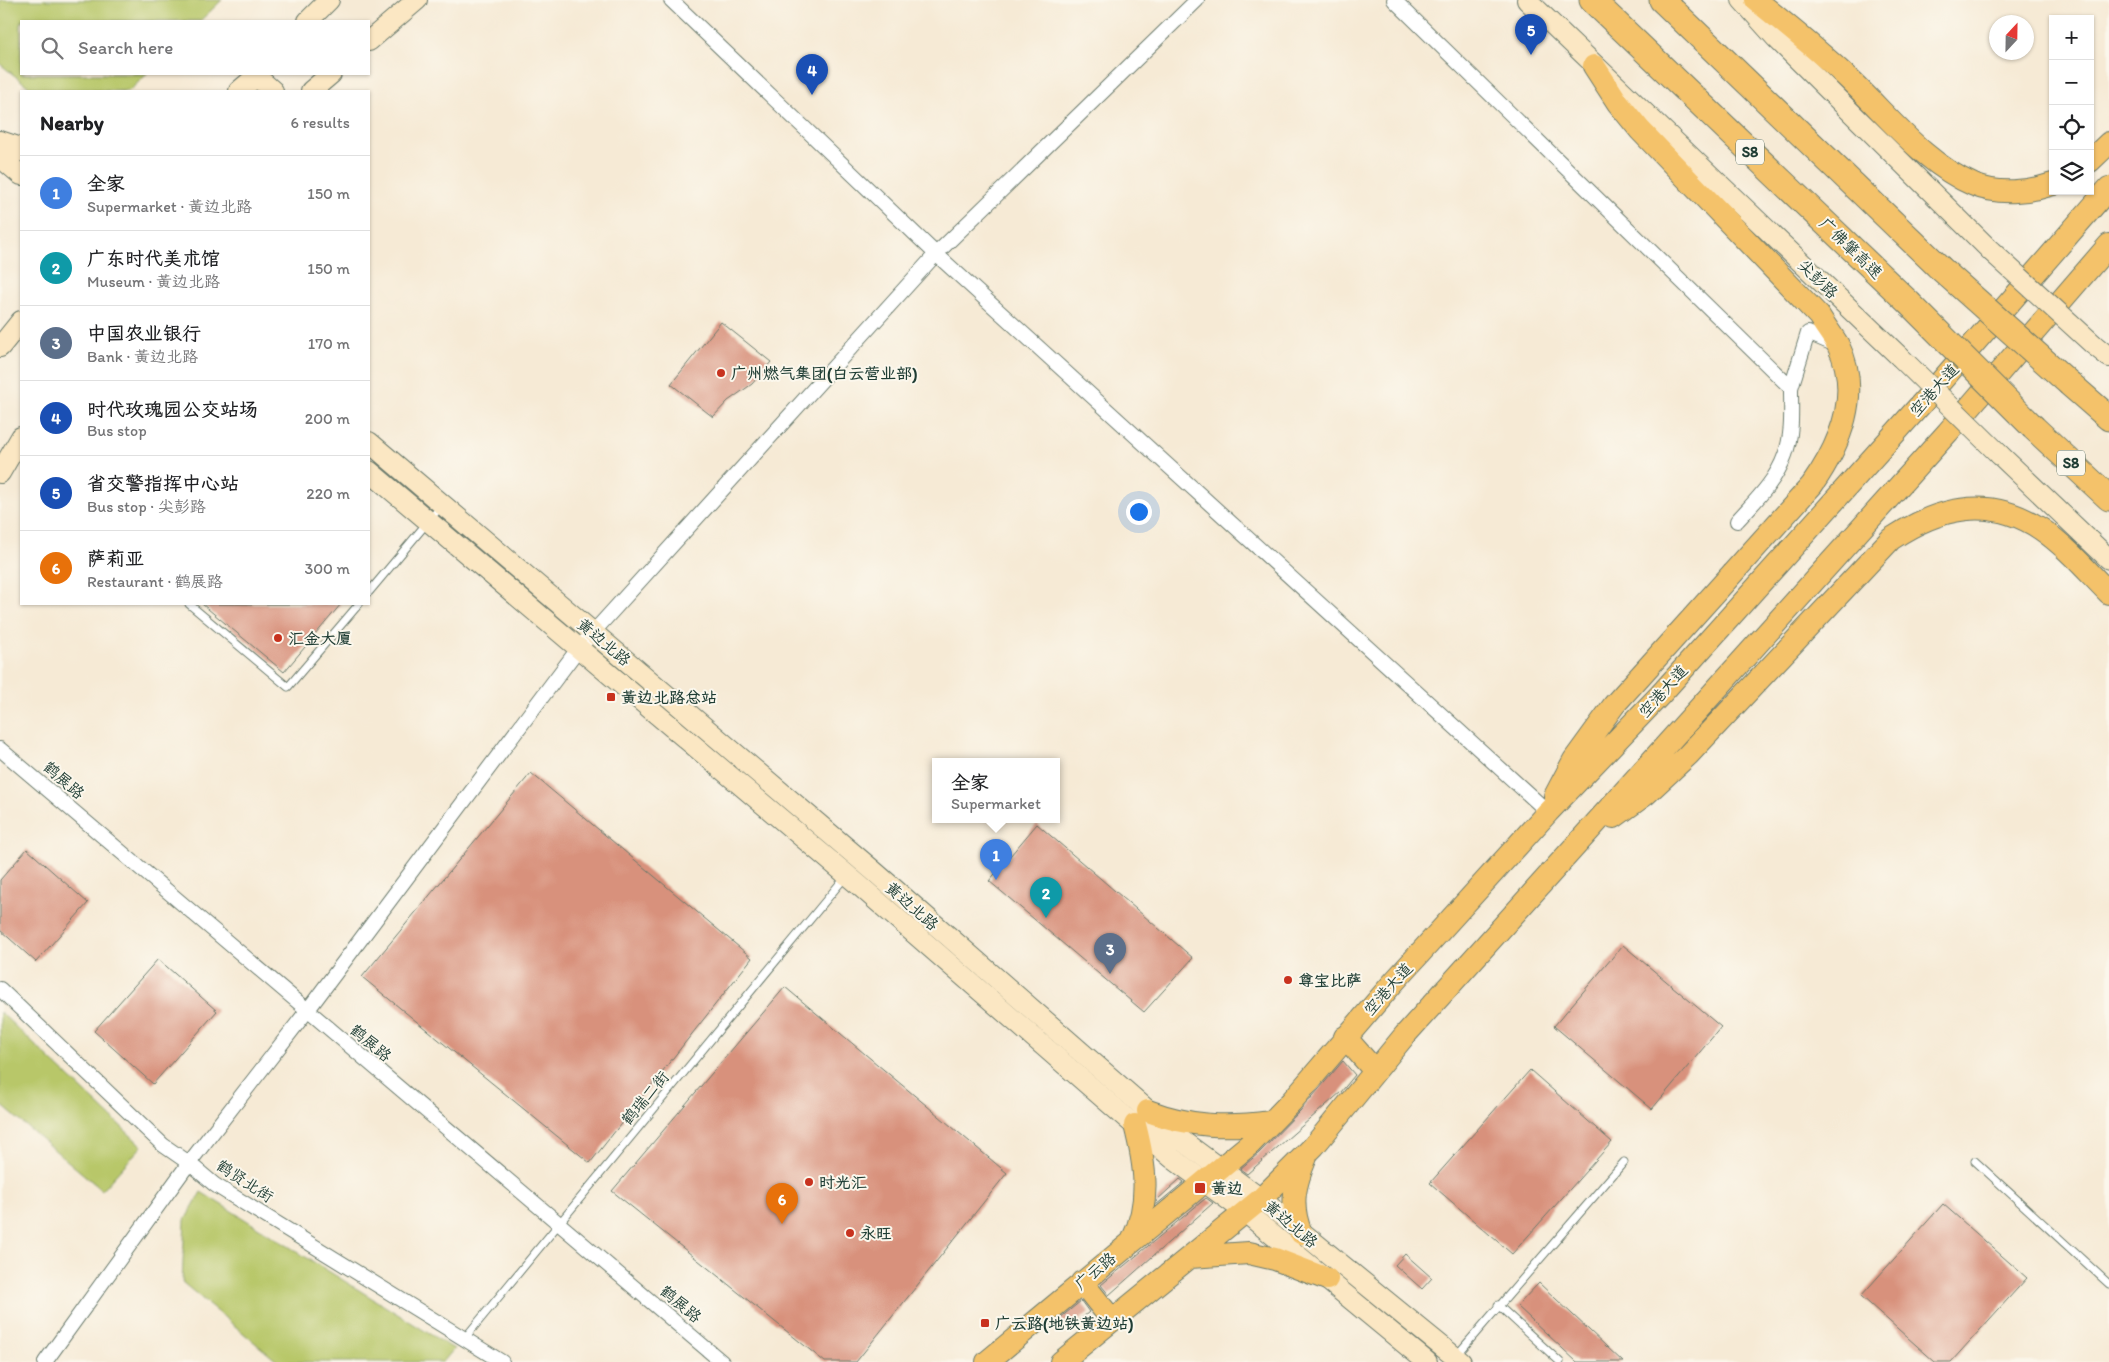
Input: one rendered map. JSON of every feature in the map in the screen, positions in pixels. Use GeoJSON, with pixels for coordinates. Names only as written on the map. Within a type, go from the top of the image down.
{"type":"FeatureCollection","features":[{"type":"Feature","properties":{"kind":"highway","name":"广佛肇高速"},"geometry":{"type":"LineString","coordinates":[[1592,0],[1909,304],[2034,428],[2109,498]]}},
{"type":"Feature","properties":{"kind":"highway"},"geometry":{"type":"LineString","coordinates":[[1662,0],[1939,267],[2109,418]]}},
{"type":"Feature","properties":{"kind":"main road"},"geometry":{"type":"LineString","coordinates":[[1756,0],[1828,59],[1923,151],[1951,173],[1975,186],[2000,191],[2030,191],[2049,185]]}},
{"type":"Feature","properties":{"kind":"main road"},"geometry":{"type":"LineString","coordinates":[[1548,812],[1574,760],[1614,705],[1812,485],[1829,460],[1847,413],[1848,379],[1838,346],[1819,316],[1640,130],[1618,103],[1594,66]]}},
{"type":"Feature","properties":{"kind":"main road"},"geometry":{"type":"LineString","coordinates":[[2094,157],[2109,143]]}},
{"type":"Feature","properties":{"kind":"main road","name":"空港大道"},"geometry":{"type":"LineString","coordinates":[[1212,1175],[1250,1144],[1290,1102],[1548,812],[1660,695],[1923,402],[2109,188]]}},
{"type":"Feature","properties":{"kind":"main road"},"geometry":{"type":"LineString","coordinates":[[1061,1362],[1253,1206],[1308,1152],[1375,1071],[1580,840],[1948,432],[2109,246]]}},
{"type":"Feature","properties":{"kind":"main road"},"geometry":{"type":"LineString","coordinates":[[1580,840],[1646,794],[1667,775],[1891,539],[1913,524],[1930,517],[1957,510],[1983,508],[2018,516],[2042,530],[2109,593]]}},
{"type":"Feature","properties":{"kind":"main road"},"geometry":{"type":"LineString","coordinates":[[1345,1038],[1375,1071]]}},
{"type":"Feature","properties":{"kind":"main road"},"geometry":{"type":"LineString","coordinates":[[1133,1239],[1141,1214],[1145,1186],[1142,1118],[1209,1126],[1271,1122]]}},
{"type":"Feature","properties":{"kind":"main road"},"geometry":{"type":"LineString","coordinates":[[1301,1232],[1294,1216],[1294,1198],[1308,1152]]}},
{"type":"Feature","properties":{"kind":"main road","name":"广云路"},"geometry":{"type":"LineString","coordinates":[[987,1362],[1212,1175]]}},
{"type":"Feature","properties":{"kind":"main road"},"geometry":{"type":"LineString","coordinates":[[1190,1257],[1249,1253],[1275,1259],[1327,1279]]}},
{"type":"Feature","properties":{"kind":"main road"},"geometry":{"type":"LineString","coordinates":[[1082,1282],[1112,1320]]}},
{"type":"Feature","properties":{"kind":"street"},"geometry":{"type":"LineString","coordinates":[[309,20],[329,0]]}},
{"type":"Feature","properties":{"kind":"street"},"geometry":{"type":"LineString","coordinates":[[370,40],[417,0]]}},
{"type":"Feature","properties":{"kind":"street"},"geometry":{"type":"LineString","coordinates":[[671,0],[936,254],[1548,812]]}},
{"type":"Feature","properties":{"kind":"street"},"geometry":{"type":"LineString","coordinates":[[44,1362],[189,1163],[307,1011],[592,632],[936,254],[1197,0]]}},
{"type":"Feature","properties":{"kind":"street"},"geometry":{"type":"LineString","coordinates":[[1394,0],[1791,388]]}},
{"type":"Feature","properties":{"kind":"street","name":"尖彭路"},"geometry":{"type":"LineString","coordinates":[[1527,0],[2109,559]]}},
{"type":"Feature","properties":{"kind":"street"},"geometry":{"type":"LineString","coordinates":[[1742,0],[1788,51],[1991,251],[2102,351]]}},
{"type":"Feature","properties":{"kind":"street"},"geometry":{"type":"LineString","coordinates":[[240,90],[257,75],[272,90]]}},
{"type":"Feature","properties":{"kind":"street"},"geometry":{"type":"LineString","coordinates":[[312,90],[330,75]]}},
{"type":"Feature","properties":{"kind":"street"},"geometry":{"type":"LineString","coordinates":[[11,149],[20,172]]}},
{"type":"Feature","properties":{"kind":"street"},"geometry":{"type":"LineString","coordinates":[[0,347],[20,321]]}},
{"type":"Feature","properties":{"kind":"street"},"geometry":{"type":"LineString","coordinates":[[1737,521],[1767,488],[1786,454],[1791,424],[1791,388],[1808,333],[1838,346]]}},
{"type":"Feature","properties":{"kind":"street"},"geometry":{"type":"LineString","coordinates":[[0,473],[20,439]]}},
{"type":"Feature","properties":{"kind":"street","name":"黄边北路"},"geometry":{"type":"LineString","coordinates":[[370,443],[699,724],[1142,1118]]}},
{"type":"Feature","properties":{"kind":"street","name":"黄边北路"},"geometry":{"type":"LineString","coordinates":[[370,472],[847,875],[1142,1118],[1253,1206],[1327,1279],[1427,1362]]}},
{"type":"Feature","properties":{"kind":"street"},"geometry":{"type":"LineString","coordinates":[[686,740],[699,724]]}},
{"type":"Feature","properties":{"kind":"street","name":"鹤展路"},"geometry":{"type":"LineString","coordinates":[[0,749],[722,1362]]}},
{"type":"Feature","properties":{"kind":"street","name":"鹤贤北街"},"geometry":{"type":"LineString","coordinates":[[0,989],[163,1145],[189,1163],[215,1185],[502,1362]]}},
{"type":"Feature","properties":{"kind":"street","name":"黄边北路"},"geometry":{"type":"LineString","coordinates":[[1253,1206],[1301,1232],[1458,1359]]}},
{"type":"Feature","properties":{"kind":"lane"},"geometry":{"type":"LineString","coordinates":[[370,591],[442,505]]}},
{"type":"Feature","properties":{"kind":"lane"},"geometry":{"type":"LineString","coordinates":[[190,605],[288,688],[358,605]]}},
{"type":"Feature","properties":{"kind":"lane","name":"鹤瑞二街"},"geometry":{"type":"LineString","coordinates":[[464,1338],[847,875]]}},
{"type":"Feature","properties":{"kind":"lane"},"geometry":{"type":"LineString","coordinates":[[1975,1161],[2109,1284]]}},
{"type":"Feature","properties":{"kind":"lane"},"geometry":{"type":"LineString","coordinates":[[1458,1359],[1498,1305],[1624,1162]]}},
{"type":"Feature","properties":{"kind":"lane"},"geometry":{"type":"LineString","coordinates":[[2103,1278],[2109,1272]]}},
{"type":"Feature","properties":{"kind":"lane"},"geometry":{"type":"LineString","coordinates":[[1498,1305],[1560,1362]]}},
{"type":"Feature","properties":{"kind":"green space"},"geometry":{"type":"Polygon","coordinates":[[[0,0],[222,0],[201,20],[20,20],[20,75],[146,75],[130,90],[33,90],[0,64],[0,0]]]}},
{"type":"Feature","properties":{"kind":"green space"},"geometry":{"type":"Polygon","coordinates":[[[0,1012],[142,1146],[102,1190],[0,1104],[0,1012]]]}},
{"type":"Feature","properties":{"kind":"green space"},"geometry":{"type":"Polygon","coordinates":[[[201,1192],[454,1349],[443,1362],[278,1362],[182,1282],[185,1220],[201,1192]]]}},
{"type":"Feature","properties":{"kind":"building","name":"广州燃气集团(白云营业部)"},"geometry":{"type":"Polygon","coordinates":[[[721,322],[771,362],[752,384],[728,401],[713,417],[671,384],[721,322]]]}},
{"type":"Feature","properties":{"kind":"building","name":"汇金大厦"},"geometry":{"type":"Polygon","coordinates":[[[203,605],[340,605],[284,672],[203,605]]]}},
{"type":"Feature","properties":{"kind":"building"},"geometry":{"type":"Polygon","coordinates":[[[531,773],[752,958],[590,1163],[362,977],[531,773]]]}},
{"type":"Feature","properties":{"kind":"building"},"geometry":{"type":"Polygon","coordinates":[[[1037,824],[1193,958],[1144,1012],[989,881],[1037,824]]]}},
{"type":"Feature","properties":{"kind":"building"},"geometry":{"type":"Polygon","coordinates":[[[27,849],[88,903],[36,962],[0,930],[0,880],[27,849]]]}},
{"type":"Feature","properties":{"kind":"building"},"geometry":{"type":"Polygon","coordinates":[[[1623,945],[1721,1027],[1652,1109],[1554,1026],[1623,945]]]}},
{"type":"Feature","properties":{"kind":"building"},"geometry":{"type":"Polygon","coordinates":[[[158,959],[217,1011],[153,1084],[94,1031],[158,959]]]}},
{"type":"Feature","properties":{"kind":"building","name":"时光汇"},"geometry":{"type":"Polygon","coordinates":[[[785,987],[1007,1173],[856,1362],[825,1362],[612,1191],[785,987]]]}},
{"type":"Feature","properties":{"kind":"building"},"geometry":{"type":"Polygon","coordinates":[[[1343,1061],[1355,1075],[1341,1092],[1247,1174],[1240,1169],[1259,1153],[1300,1111],[1343,1061]]]}},
{"type":"Feature","properties":{"kind":"building"},"geometry":{"type":"Polygon","coordinates":[[[1530,1070],[1612,1142],[1512,1254],[1430,1183],[1530,1070]]]}},
{"type":"Feature","properties":{"kind":"building"},"geometry":{"type":"Polygon","coordinates":[[[1180,1179],[1184,1182],[1156,1205],[1157,1200],[1180,1179]]]}},
{"type":"Feature","properties":{"kind":"building"},"geometry":{"type":"Polygon","coordinates":[[[1206,1198],[1213,1203],[1109,1295],[1101,1285],[1206,1198]]]}},
{"type":"Feature","properties":{"kind":"building"},"geometry":{"type":"Polygon","coordinates":[[[1943,1204],[2027,1278],[1951,1362],[1935,1362],[1861,1296],[1943,1204]]]}},
{"type":"Feature","properties":{"kind":"building"},"geometry":{"type":"Polygon","coordinates":[[[1405,1254],[1432,1278],[1422,1289],[1395,1265],[1405,1254]]]}},
{"type":"Feature","properties":{"kind":"building"},"geometry":{"type":"Polygon","coordinates":[[[1539,1283],[1623,1362],[1577,1362],[1517,1306],[1539,1283]]]}},
{"type":"Feature","properties":{"kind":"building"},"geometry":{"type":"Polygon","coordinates":[[[1081,1301],[1089,1312],[1069,1329],[1060,1318],[1081,1301]]]}},
{"type":"Feature","properties":{"kind":"place","name":"省交警指挥中心站"},"geometry":{"type":"Point","coordinates":[1531,55]}},
{"type":"Feature","properties":{"kind":"place","name":"时代玫瑰园公交站场"},"geometry":{"type":"Point","coordinates":[812,95]}},
{"type":"Feature","properties":{"kind":"place","name":"广州燃气集团(白云营业部)"},"geometry":{"type":"Point","coordinates":[721,373]}},
{"type":"Feature","properties":{"kind":"place","name":"汇金大厦"},"geometry":{"type":"Point","coordinates":[278,638]}},
{"type":"Feature","properties":{"kind":"place","name":"黄边北路总站"},"geometry":{"type":"Point","coordinates":[611,697]}},
{"type":"Feature","properties":{"kind":"place","name":"全家"},"geometry":{"type":"Point","coordinates":[996,880]}},
{"type":"Feature","properties":{"kind":"place","name":"广东时代美术馆"},"geometry":{"type":"Point","coordinates":[1046,918]}},
{"type":"Feature","properties":{"kind":"place","name":"中国农业银行"},"geometry":{"type":"Point","coordinates":[1110,974]}},
{"type":"Feature","properties":{"kind":"place","name":"尊宝比萨"},"geometry":{"type":"Point","coordinates":[1288,980]}},
{"type":"Feature","properties":{"kind":"place","name":"时光汇"},"geometry":{"type":"Point","coordinates":[809,1182]}},
{"type":"Feature","properties":{"kind":"place","name":"黄边"},"geometry":{"type":"Point","coordinates":[1200,1188]}},
{"type":"Feature","properties":{"kind":"place","name":"萨莉亚"},"geometry":{"type":"Point","coordinates":[782,1224]}},
{"type":"Feature","properties":{"kind":"place","name":"永旺"},"geometry":{"type":"Point","coordinates":[850,1233]}},
{"type":"Feature","properties":{"kind":"place","name":"广云路(地铁黄边站)"},"geometry":{"type":"Point","coordinates":[985,1323]}}]}
